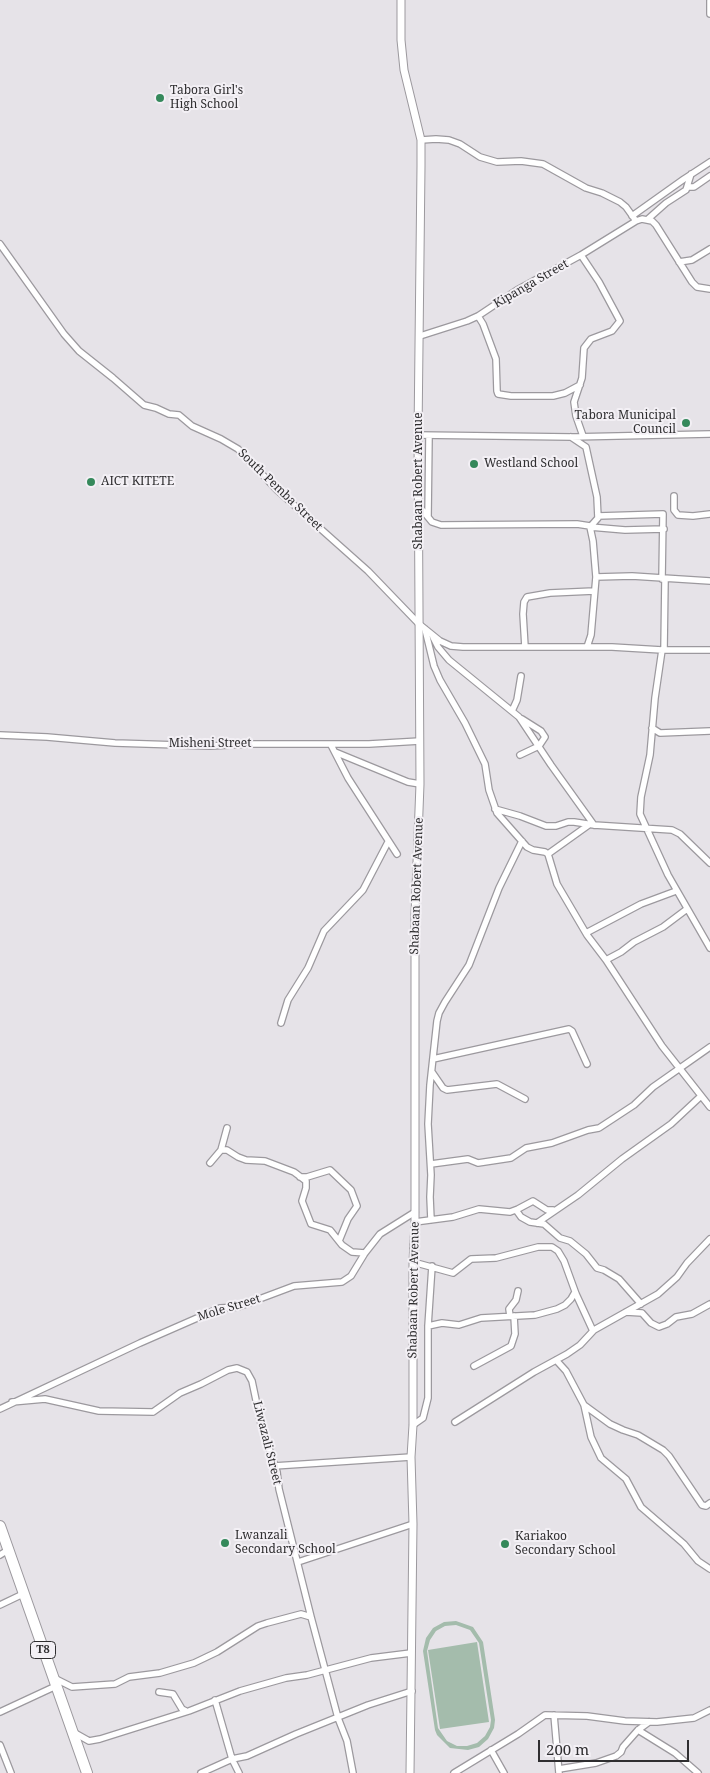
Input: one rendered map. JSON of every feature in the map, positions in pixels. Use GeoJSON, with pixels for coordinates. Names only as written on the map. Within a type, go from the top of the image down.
{"type":"FeatureCollection","features":[{"type":"Feature","properties":{"kind":"highway","name":"T8"},"geometry":{"type":"LineString","coordinates":[[0,1527],[4,1553],[24,1594],[87,1773]]}},
{"type":"Feature","properties":{"kind":"street","name":"Shabaan Robert Avenue"},"geometry":{"type":"LineString","coordinates":[[401,0],[401,40],[404,70],[421,140],[418,435],[419,506],[425,629],[415,915],[415,1222],[411,1457],[413,1524],[410,1773]]}},
{"type":"Feature","properties":{"kind":"street"},"geometry":{"type":"LineString","coordinates":[[710,1],[710,14]]}},
{"type":"Feature","properties":{"kind":"street"},"geometry":{"type":"LineString","coordinates":[[421,140],[449,140],[460,144],[480,157],[497,162],[521,161],[543,164],[586,188],[620,202],[634,218],[691,174],[710,162]]}},
{"type":"Feature","properties":{"kind":"street"},"geometry":{"type":"LineString","coordinates":[[691,174],[687,187],[683,192],[666,203],[648,219],[656,225],[697,287],[710,288]]}},
{"type":"Feature","properties":{"kind":"street"},"geometry":{"type":"LineString","coordinates":[[687,187],[694,187],[710,176]]}},
{"type":"Feature","properties":{"kind":"street","name":"Kipanga Street"},"geometry":{"type":"LineString","coordinates":[[420,336],[478,316],[517,290],[581,255],[634,218],[648,219]]}},
{"type":"Feature","properties":{"kind":"street","name":"South Pemba Street"},"geometry":{"type":"LineString","coordinates":[[0,244],[79,351],[114,378],[144,406],[156,408],[169,414],[179,415],[192,426],[238,449],[277,490],[368,571],[425,629]]}},
{"type":"Feature","properties":{"kind":"street"},"geometry":{"type":"LineString","coordinates":[[679,262],[692,260],[710,249]]}},
{"type":"Feature","properties":{"kind":"street"},"geometry":{"type":"LineString","coordinates":[[581,255],[599,282],[620,321],[612,331],[590,339],[585,345],[580,386],[574,399],[582,436]]}},
{"type":"Feature","properties":{"kind":"street"},"geometry":{"type":"LineString","coordinates":[[478,316],[483,324],[496,359],[496,391],[498,394],[511,396],[553,396],[580,386]]}},
{"type":"Feature","properties":{"kind":"street"},"geometry":{"type":"LineString","coordinates":[[418,435],[571,437],[710,434]]}},
{"type":"Feature","properties":{"kind":"street"},"geometry":{"type":"LineString","coordinates":[[428,517],[429,436]]}},
{"type":"Feature","properties":{"kind":"street"},"geometry":{"type":"LineString","coordinates":[[571,437],[586,449],[598,497],[598,520],[590,526]]}},
{"type":"Feature","properties":{"kind":"street"},"geometry":{"type":"LineString","coordinates":[[674,496],[674,510],[677,514],[693,516],[710,514]]}},
{"type":"Feature","properties":{"kind":"street"},"geometry":{"type":"LineString","coordinates":[[419,506],[432,522],[440,525],[576,524],[625,530],[664,529]]}},
{"type":"Feature","properties":{"kind":"street"},"geometry":{"type":"LineString","coordinates":[[598,516],[662,513],[664,517],[663,650],[650,755],[640,811],[646,829],[676,891],[710,948]]}},
{"type":"Feature","properties":{"kind":"street"},"geometry":{"type":"LineString","coordinates":[[587,647],[591,635],[596,577],[594,541],[590,526]]}},
{"type":"Feature","properties":{"kind":"street"},"geometry":{"type":"LineString","coordinates":[[596,577],[639,577],[710,581]]}},
{"type":"Feature","properties":{"kind":"street"},"geometry":{"type":"LineString","coordinates":[[525,647],[523,614],[524,602],[527,597],[550,593],[594,591]]}},
{"type":"Feature","properties":{"kind":"street"},"geometry":{"type":"LineString","coordinates":[[425,629],[440,641],[451,646],[612,646],[663,650],[710,650]]}},
{"type":"Feature","properties":{"kind":"street"},"geometry":{"type":"LineString","coordinates":[[425,629],[449,660],[519,717],[544,734],[545,740],[539,746],[520,755]]}},
{"type":"Feature","properties":{"kind":"street"},"geometry":{"type":"LineString","coordinates":[[425,629],[432,659],[440,680],[465,723],[485,764],[495,810],[522,842],[533,850],[548,854],[557,884],[586,933],[606,960],[662,1046],[709,1104]]}},
{"type":"Feature","properties":{"kind":"street"},"geometry":{"type":"LineString","coordinates":[[512,711],[517,700],[521,676]]}},
{"type":"Feature","properties":{"kind":"street"},"geometry":{"type":"LineString","coordinates":[[519,717],[592,825]]}},
{"type":"Feature","properties":{"kind":"street"},"geometry":{"type":"LineString","coordinates":[[652,728],[660,733],[710,731]]}},
{"type":"Feature","properties":{"kind":"street","name":"Misheni Street"},"geometry":{"type":"LineString","coordinates":[[0,735],[210,746],[248,744],[331,745],[420,741]]}},
{"type":"Feature","properties":{"kind":"street"},"geometry":{"type":"LineString","coordinates":[[331,745],[348,778],[397,854]]}},
{"type":"Feature","properties":{"kind":"street"},"geometry":{"type":"LineString","coordinates":[[335,752],[408,782],[420,784]]}},
{"type":"Feature","properties":{"kind":"street"},"geometry":{"type":"LineString","coordinates":[[495,810],[520,816],[546,826],[556,826],[568,822],[676,832],[683,836],[710,863]]}},
{"type":"Feature","properties":{"kind":"street"},"geometry":{"type":"LineString","coordinates":[[548,854],[592,825]]}},
{"type":"Feature","properties":{"kind":"street"},"geometry":{"type":"LineString","coordinates":[[281,1023],[288,1000],[308,968],[324,931],[363,890],[388,842]]}},
{"type":"Feature","properties":{"kind":"street"},"geometry":{"type":"LineString","coordinates":[[431,1220],[431,1164],[428,1124],[439,1013],[468,965],[499,888],[522,842]]}},
{"type":"Feature","properties":{"kind":"street"},"geometry":{"type":"LineString","coordinates":[[700,855],[710,858]]}},
{"type":"Feature","properties":{"kind":"street"},"geometry":{"type":"LineString","coordinates":[[586,933],[641,904],[676,891]]}},
{"type":"Feature","properties":{"kind":"street"},"geometry":{"type":"LineString","coordinates":[[606,960],[634,942],[663,927],[686,910]]}},
{"type":"Feature","properties":{"kind":"street"},"geometry":{"type":"LineString","coordinates":[[433,1059],[569,1029],[572,1031],[587,1064]]}},
{"type":"Feature","properties":{"kind":"street"},"geometry":{"type":"LineString","coordinates":[[431,1164],[446,1164],[468,1159],[478,1163],[512,1158],[526,1148],[552,1143],[599,1128],[634,1105],[653,1087],[710,1047]]}},
{"type":"Feature","properties":{"kind":"street"},"geometry":{"type":"LineString","coordinates":[[432,1072],[443,1088],[447,1090],[497,1084],[525,1099]]}},
{"type":"Feature","properties":{"kind":"street"},"geometry":{"type":"LineString","coordinates":[[537,1223],[671,1124],[701,1096]]}},
{"type":"Feature","properties":{"kind":"street"},"geometry":{"type":"LineString","coordinates":[[210,1163],[222,1150],[227,1128]]}},
{"type":"Feature","properties":{"kind":"street"},"geometry":{"type":"LineString","coordinates":[[222,1150],[227,1150],[246,1160],[265,1161],[290,1169],[306,1183],[302,1201],[310,1223],[314,1226],[328,1229],[342,1245],[352,1252],[365,1253]]}},
{"type":"Feature","properties":{"kind":"street"},"geometry":{"type":"LineString","coordinates":[[300,1177],[307,1177],[330,1170],[353,1194],[357,1206],[348,1218],[339,1241]]}},
{"type":"Feature","properties":{"kind":"street"},"geometry":{"type":"LineString","coordinates":[[415,1222],[453,1217],[479,1209],[504,1212],[516,1210],[533,1201],[547,1210],[554,1210]]}},
{"type":"Feature","properties":{"kind":"street"},"geometry":{"type":"LineString","coordinates":[[516,1210],[526,1220],[544,1224],[560,1238],[568,1239],[598,1268],[609,1272],[623,1283],[641,1304]]}},
{"type":"Feature","properties":{"kind":"street","name":"Mole Street"},"geometry":{"type":"LineString","coordinates":[[0,1409],[140,1342],[220,1308],[238,1307],[294,1286],[342,1282],[353,1273],[365,1253],[383,1232],[415,1212]]}},
{"type":"Feature","properties":{"kind":"street"},"geometry":{"type":"LineString","coordinates":[[456,1422],[580,1345],[593,1331],[666,1288],[710,1239]]}},
{"type":"Feature","properties":{"kind":"street"},"geometry":{"type":"LineString","coordinates":[[413,1262],[432,1266],[453,1274],[471,1259],[496,1258],[548,1246],[554,1248],[560,1254],[593,1331]]}},
{"type":"Feature","properties":{"kind":"street"},"geometry":{"type":"LineString","coordinates":[[413,1425],[423,1418],[428,1398],[428,1326],[432,1266]]}},
{"type":"Feature","properties":{"kind":"street"},"geometry":{"type":"LineString","coordinates":[[474,1366],[511,1346],[515,1334],[509,1309],[516,1300],[518,1291]]}},
{"type":"Feature","properties":{"kind":"street"},"geometry":{"type":"LineString","coordinates":[[428,1326],[442,1323],[459,1325],[480,1318],[535,1315],[556,1309],[569,1302],[575,1292]]}},
{"type":"Feature","properties":{"kind":"street"},"geometry":{"type":"LineString","coordinates":[[626,1312],[642,1313],[650,1322],[659,1327],[676,1317],[692,1314],[710,1304]]}},
{"type":"Feature","properties":{"kind":"street"},"geometry":{"type":"LineString","coordinates":[[556,1360],[566,1371],[584,1405],[590,1437],[601,1458],[626,1479],[642,1507],[684,1544],[698,1561],[710,1569]]}},
{"type":"Feature","properties":{"kind":"street","name":"Liwazali Street"},"geometry":{"type":"LineString","coordinates":[[12,1402],[45,1399],[99,1411],[153,1412],[182,1391],[201,1384],[228,1370],[242,1369],[247,1372],[252,1381],[261,1424],[274,1466],[311,1616],[338,1718],[347,1741],[353,1773]]}},
{"type":"Feature","properties":{"kind":"street"},"geometry":{"type":"LineString","coordinates":[[584,1405],[610,1424],[638,1434],[666,1452],[702,1505],[706,1506],[710,1503]]}},
{"type":"Feature","properties":{"kind":"street"},"geometry":{"type":"LineString","coordinates":[[274,1466],[411,1457]]}},
{"type":"Feature","properties":{"kind":"street"},"geometry":{"type":"LineString","coordinates":[[298,1562],[413,1524]]}},
{"type":"Feature","properties":{"kind":"street"},"geometry":{"type":"LineString","coordinates":[[0,1605],[24,1594]]}},
{"type":"Feature","properties":{"kind":"street"},"geometry":{"type":"LineString","coordinates":[[0,1712],[54,1682],[72,1687],[115,1684],[126,1678],[160,1673],[194,1663],[262,1625],[301,1614],[311,1616]]}},
{"type":"Feature","properties":{"kind":"street"},"geometry":{"type":"LineString","coordinates":[[72,1732],[83,1739],[92,1741],[286,1678],[371,1658],[411,1653]]}},
{"type":"Feature","properties":{"kind":"street"},"geometry":{"type":"LineString","coordinates":[[201,1773],[232,1759],[247,1756],[376,1702],[412,1691]]}},
{"type":"Feature","properties":{"kind":"street"},"geometry":{"type":"LineString","coordinates":[[159,1692],[173,1694],[182,1709],[186,1711]]}},
{"type":"Feature","properties":{"kind":"street"},"geometry":{"type":"LineString","coordinates":[[215,1700],[232,1759],[239,1773]]}},
{"type":"Feature","properties":{"kind":"street"},"geometry":{"type":"LineString","coordinates":[[454,1773],[518,1734],[538,1718],[545,1715],[587,1716],[625,1722],[648,1722],[694,1718],[710,1710]]}},
{"type":"Feature","properties":{"kind":"street"},"geometry":{"type":"LineString","coordinates":[[554,1715],[559,1771],[596,1763],[616,1756],[622,1752],[623,1747],[638,1730],[648,1722]]}},
{"type":"Feature","properties":{"kind":"street"},"geometry":{"type":"LineString","coordinates":[[638,1730],[675,1753],[698,1773]]}},
{"type":"Feature","properties":{"kind":"street"},"geometry":{"type":"LineString","coordinates":[[0,1745],[9,1772]]}},
{"type":"Feature","properties":{"kind":"street"},"geometry":{"type":"LineString","coordinates":[[491,1750],[504,1773]]}},
{"type":"Feature","properties":{"kind":"green space"},"geometry":{"type":"Polygon","coordinates":[[[456,1621],[473,1627],[483,1642],[495,1720],[494,1728],[488,1739],[479,1747],[468,1750],[450,1748],[437,1735],[435,1730],[423,1651],[426,1638],[433,1628],[444,1622],[456,1621]],[[456,1625],[445,1626],[436,1631],[430,1640],[427,1651],[438,1728],[447,1741],[457,1746],[477,1743],[485,1736],[490,1727],[491,1720],[479,1643],[470,1630],[456,1625]]]}},
{"type":"Feature","properties":{"kind":"green space"},"geometry":{"type":"Polygon","coordinates":[[[477,1642],[489,1722],[440,1729],[428,1650],[477,1642]]]}},
{"type":"Feature","properties":{"kind":"place","name":"Tabora Girl's High School"},"geometry":{"type":"Point","coordinates":[160,98]}},
{"type":"Feature","properties":{"kind":"place","name":"Tabora Municipal Council"},"geometry":{"type":"Point","coordinates":[686,423]}},
{"type":"Feature","properties":{"kind":"place","name":"Westland School"},"geometry":{"type":"Point","coordinates":[474,464]}},
{"type":"Feature","properties":{"kind":"place","name":"AICT KITETE"},"geometry":{"type":"Point","coordinates":[91,482]}},
{"type":"Feature","properties":{"kind":"place","name":"Lwanzali Secondary School"},"geometry":{"type":"Point","coordinates":[225,1543]}},
{"type":"Feature","properties":{"kind":"place","name":"Kariakoo Secondary School"},"geometry":{"type":"Point","coordinates":[505,1544]}}]}
